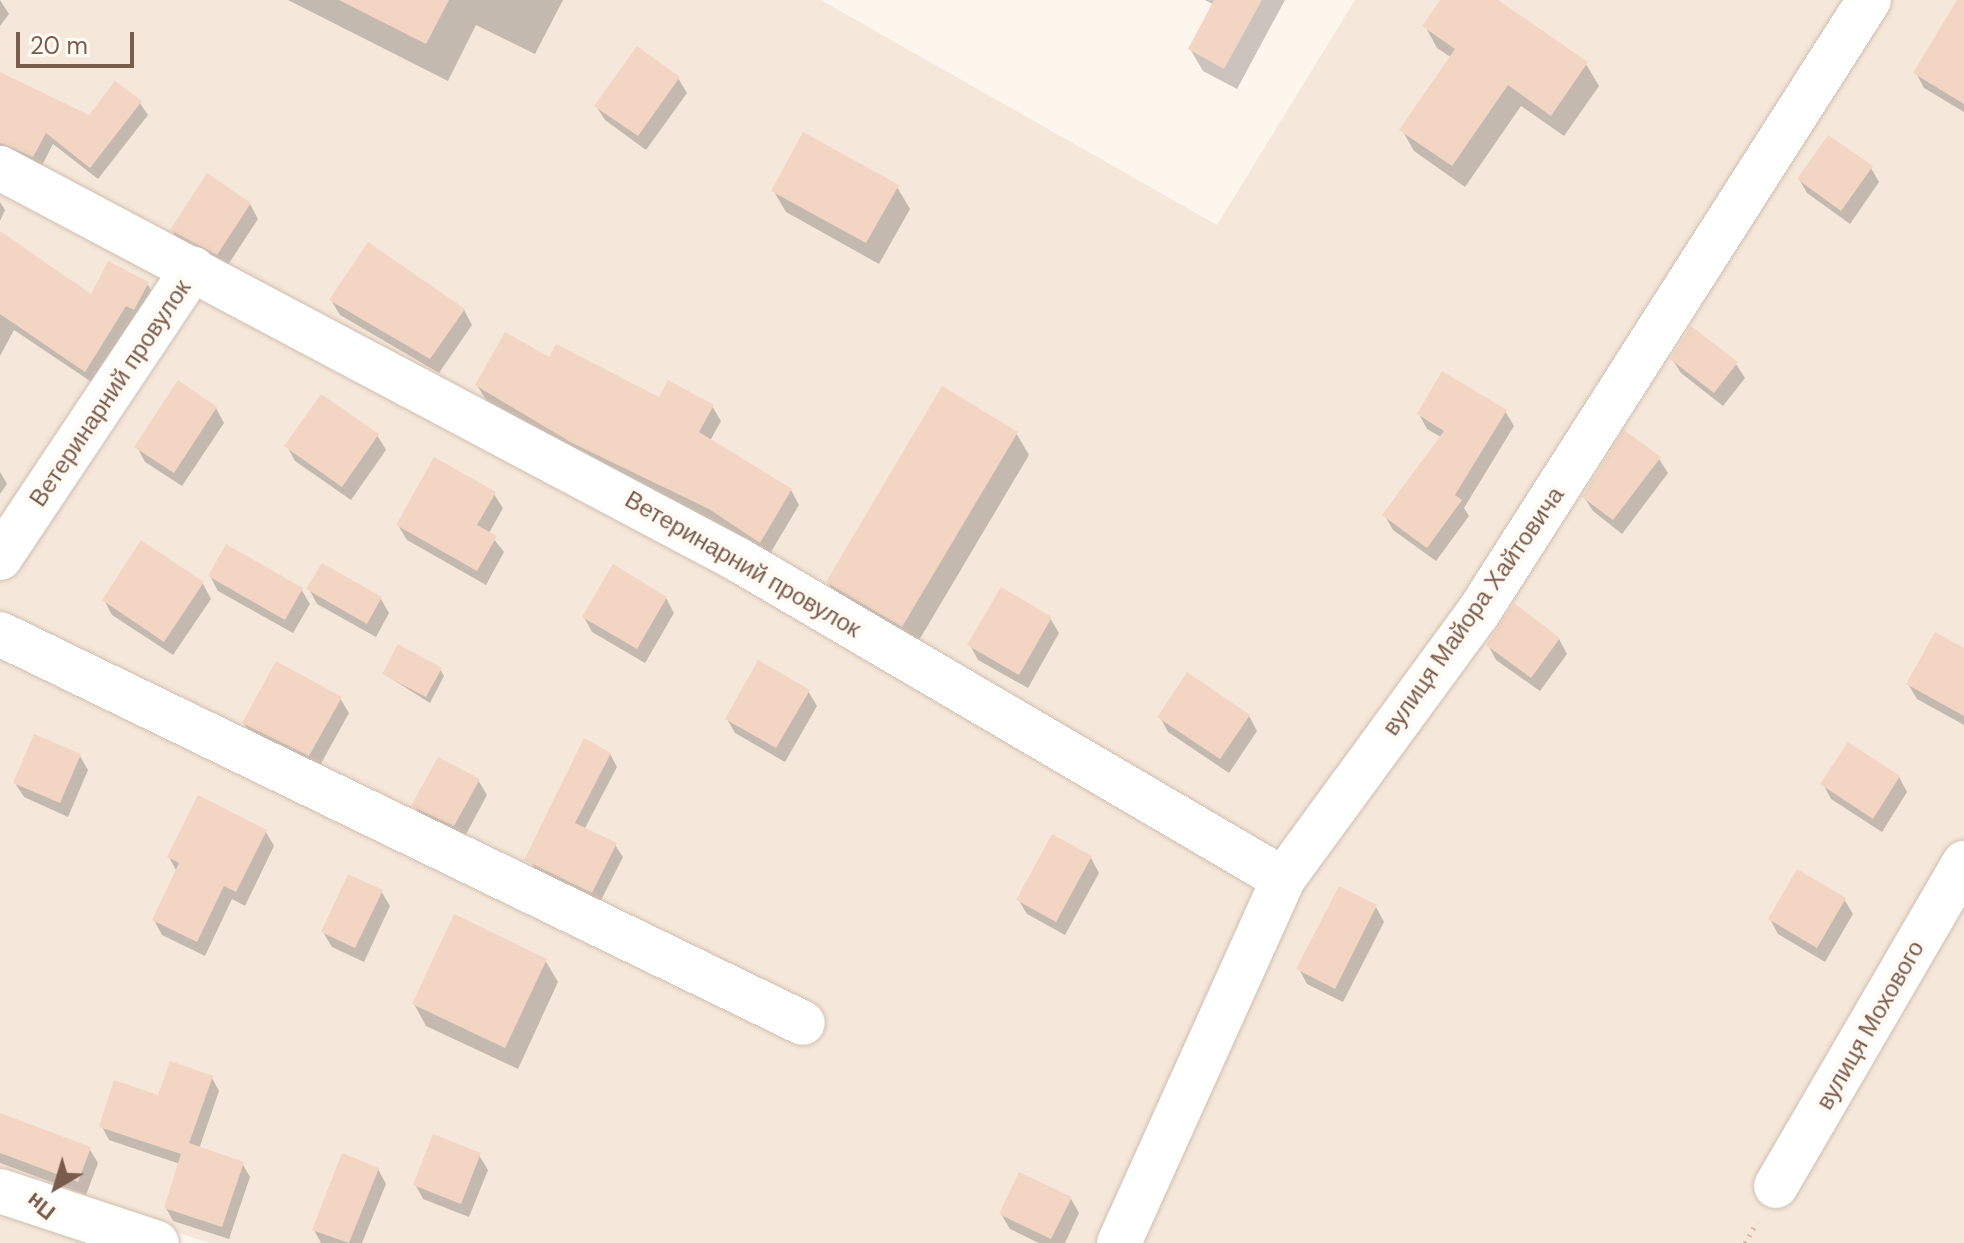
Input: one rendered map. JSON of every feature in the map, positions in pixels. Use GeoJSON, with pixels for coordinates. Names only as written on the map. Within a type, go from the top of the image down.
{"type":"FeatureCollection","features":[{"type":"Feature","properties":{"kind":"street","name":"вулиця Майора Хайтовича"},"geometry":{"type":"LineString","coordinates":[[1119,1243],[1283,879],[1478,613],[1869,0]]}},
{"type":"Feature","properties":{"kind":"street","name":"Ветеринарний провулок"},"geometry":{"type":"LineString","coordinates":[[0,168],[737,559],[1283,879]]}},
{"type":"Feature","properties":{"kind":"street","name":"Ветеринарний провулок"},"geometry":{"type":"LineString","coordinates":[[0,558],[193,269]]}},
{"type":"Feature","properties":{"kind":"street"},"geometry":{"type":"LineString","coordinates":[[0,634],[803,1023]]}},
{"type":"Feature","properties":{"kind":"street","name":"вулиця Мохового"},"geometry":{"type":"LineString","coordinates":[[1776,1186],[1964,863]]}},
{"type":"Feature","properties":{"kind":"street"},"geometry":{"type":"LineString","coordinates":[[0,1191],[157,1243]]}},
{"type":"Feature","properties":{"kind":"shaded area"},"geometry":{"type":"Polygon","coordinates":[[[0,0],[821,0],[1217,225],[1355,0],[1964,0],[1964,1243],[209,1243],[0,1173],[0,0]]]}},
{"type":"Feature","properties":{"kind":"shaded area"},"geometry":{"type":"Polygon","coordinates":[[[0,1202],[124,1243],[0,1243],[0,1202]]]}},
{"type":"Feature","properties":{"kind":"building"},"geometry":{"type":"Polygon","coordinates":[[[339,0],[449,0],[426,44],[339,0]]]}},
{"type":"Feature","properties":{"kind":"building"},"geometry":{"type":"Polygon","coordinates":[[[1214,0],[1262,0],[1224,69],[1188,49],[1214,0]]]}},
{"type":"Feature","properties":{"kind":"building"},"geometry":{"type":"Polygon","coordinates":[[[1440,0],[1498,0],[1588,62],[1551,116],[1508,85],[1452,166],[1399,130],[1455,49],[1422,26],[1440,0]]]}},
{"type":"Feature","properties":{"kind":"building"},"geometry":{"type":"Polygon","coordinates":[[[1957,0],[1964,0],[1964,104],[1913,73],[1957,0]]]}},
{"type":"Feature","properties":{"kind":"building"},"geometry":{"type":"Polygon","coordinates":[[[637,46],[680,77],[638,136],[594,106],[637,46]]]}},
{"type":"Feature","properties":{"kind":"building"},"geometry":{"type":"Polygon","coordinates":[[[0,72],[89,115],[115,81],[142,101],[90,168],[46,133],[33,157],[0,143],[0,72]]]}},
{"type":"Feature","properties":{"kind":"building"},"geometry":{"type":"Polygon","coordinates":[[[803,132],[899,185],[866,243],[771,191],[803,132]]]}},
{"type":"Feature","properties":{"kind":"building"},"geometry":{"type":"Polygon","coordinates":[[[1828,135],[1873,166],[1841,211],[1797,179],[1828,135]]]}},
{"type":"Feature","properties":{"kind":"building"},"geometry":{"type":"Polygon","coordinates":[[[207,173],[251,203],[217,255],[170,230],[207,173]]]}},
{"type":"Feature","properties":{"kind":"building"},"geometry":{"type":"Polygon","coordinates":[[[0,231],[91,294],[108,261],[149,282],[134,310],[126,306],[85,372],[0,314],[0,231]]]}},
{"type":"Feature","properties":{"kind":"building"},"geometry":{"type":"Polygon","coordinates":[[[368,242],[465,309],[430,359],[329,300],[368,242]]]}},
{"type":"Feature","properties":{"kind":"building"},"geometry":{"type":"Polygon","coordinates":[[[1691,326],[1738,362],[1714,393],[1670,359],[1691,326]]]}},
{"type":"Feature","properties":{"kind":"building"},"geometry":{"type":"Polygon","coordinates":[[[505,332],[549,357],[556,344],[659,397],[668,380],[714,405],[699,432],[792,489],[760,543],[709,509],[572,443],[475,385],[505,332]]]}},
{"type":"Feature","properties":{"kind":"building"},"geometry":{"type":"Polygon","coordinates":[[[1442,371],[1507,410],[1455,495],[1462,500],[1427,548],[1382,515],[1444,431],[1417,414],[1442,371]]]}},
{"type":"Feature","properties":{"kind":"building"},"geometry":{"type":"Polygon","coordinates":[[[178,380],[217,407],[174,473],[134,447],[178,380]]]}},
{"type":"Feature","properties":{"kind":"building"},"geometry":{"type":"Polygon","coordinates":[[[942,386],[1018,432],[902,627],[826,582],[942,386]]]}},
{"type":"Feature","properties":{"kind":"building"},"geometry":{"type":"Polygon","coordinates":[[[321,394],[379,434],[342,487],[284,446],[321,394]]]}},
{"type":"Feature","properties":{"kind":"building"},"geometry":{"type":"Polygon","coordinates":[[[1624,430],[1661,457],[1613,520],[1582,497],[1624,430]]]}},
{"type":"Feature","properties":{"kind":"building"},"geometry":{"type":"Polygon","coordinates":[[[434,457],[496,492],[477,525],[497,536],[477,571],[396,525],[434,457]]]}},
{"type":"Feature","properties":{"kind":"building"},"geometry":{"type":"Polygon","coordinates":[[[141,540],[204,582],[164,642],[102,600],[141,540]]]}},
{"type":"Feature","properties":{"kind":"building"},"geometry":{"type":"Polygon","coordinates":[[[226,544],[303,588],[285,620],[208,576],[226,544]]]}},
{"type":"Feature","properties":{"kind":"building"},"geometry":{"type":"Polygon","coordinates":[[[322,563],[382,597],[367,624],[306,589],[322,563]]]}},
{"type":"Feature","properties":{"kind":"building"},"geometry":{"type":"Polygon","coordinates":[[[613,564],[667,597],[637,649],[582,617],[613,564]]]}},
{"type":"Feature","properties":{"kind":"building"},"geometry":{"type":"Polygon","coordinates":[[[1001,587],[1052,617],[1019,675],[967,645],[1001,587]]]}},
{"type":"Feature","properties":{"kind":"building"},"geometry":{"type":"Polygon","coordinates":[[[1514,603],[1560,638],[1531,678],[1486,645],[1514,603]]]}},
{"type":"Feature","properties":{"kind":"building"},"geometry":{"type":"Polygon","coordinates":[[[1935,632],[1964,648],[1964,716],[1906,684],[1935,632]]]}},
{"type":"Feature","properties":{"kind":"building"},"geometry":{"type":"Polygon","coordinates":[[[398,644],[442,668],[426,697],[382,674],[398,644]]]}},
{"type":"Feature","properties":{"kind":"building"},"geometry":{"type":"Polygon","coordinates":[[[758,660],[810,690],[776,748],[725,719],[758,660]]]}},
{"type":"Feature","properties":{"kind":"building"},"geometry":{"type":"Polygon","coordinates":[[[276,661],[342,697],[309,756],[242,723],[276,661]]]}},
{"type":"Feature","properties":{"kind":"building"},"geometry":{"type":"Polygon","coordinates":[[[1187,672],[1250,715],[1220,759],[1157,717],[1187,672]]]}},
{"type":"Feature","properties":{"kind":"building"},"geometry":{"type":"Polygon","coordinates":[[[34,734],[81,754],[60,803],[13,783],[34,734]]]}},
{"type":"Feature","properties":{"kind":"building"},"geometry":{"type":"Polygon","coordinates":[[[584,738],[611,753],[575,823],[617,843],[592,893],[524,860],[584,738]]]}},
{"type":"Feature","properties":{"kind":"building"},"geometry":{"type":"Polygon","coordinates":[[[1848,742],[1900,776],[1873,819],[1820,784],[1848,742]]]}},
{"type":"Feature","properties":{"kind":"building"},"geometry":{"type":"Polygon","coordinates":[[[438,757],[480,779],[454,826],[411,806],[438,757]]]}},
{"type":"Feature","properties":{"kind":"building"},"geometry":{"type":"Polygon","coordinates":[[[198,795],[267,830],[236,892],[224,886],[197,942],[152,920],[179,863],[167,857],[198,795]]]}},
{"type":"Feature","properties":{"kind":"building"},"geometry":{"type":"Polygon","coordinates":[[[1052,834],[1092,856],[1056,922],[1016,900],[1052,834]]]}},
{"type":"Feature","properties":{"kind":"building"},"geometry":{"type":"Polygon","coordinates":[[[1797,869],[1846,898],[1817,948],[1768,919],[1797,869]]]}},
{"type":"Feature","properties":{"kind":"building"},"geometry":{"type":"Polygon","coordinates":[[[348,874],[383,890],[355,948],[321,932],[348,874]]]}},
{"type":"Feature","properties":{"kind":"building"},"geometry":{"type":"Polygon","coordinates":[[[1339,886],[1377,905],[1335,989],[1296,969],[1339,886]]]}},
{"type":"Feature","properties":{"kind":"building"},"geometry":{"type":"Polygon","coordinates":[[[454,914],[547,959],[505,1048],[412,1004],[454,914]]]}},
{"type":"Feature","properties":{"kind":"building"},"geometry":{"type":"Polygon","coordinates":[[[170,1061],[213,1076],[189,1143],[244,1162],[222,1227],[164,1208],[181,1154],[99,1127],[114,1080],[158,1095],[170,1061]]]}},
{"type":"Feature","properties":{"kind":"building"},"geometry":{"type":"Polygon","coordinates":[[[0,1113],[91,1147],[78,1182],[0,1153],[0,1113]]]}},
{"type":"Feature","properties":{"kind":"building"},"geometry":{"type":"Polygon","coordinates":[[[433,1134],[481,1153],[461,1204],[413,1185],[433,1134]]]}},
{"type":"Feature","properties":{"kind":"building"},"geometry":{"type":"Polygon","coordinates":[[[342,1153],[379,1168],[349,1243],[312,1230],[342,1153]]]}},
{"type":"Feature","properties":{"kind":"building"},"geometry":{"type":"Polygon","coordinates":[[[1019,1172],[1072,1197],[1051,1239],[999,1214],[1019,1172]]]}}]}
